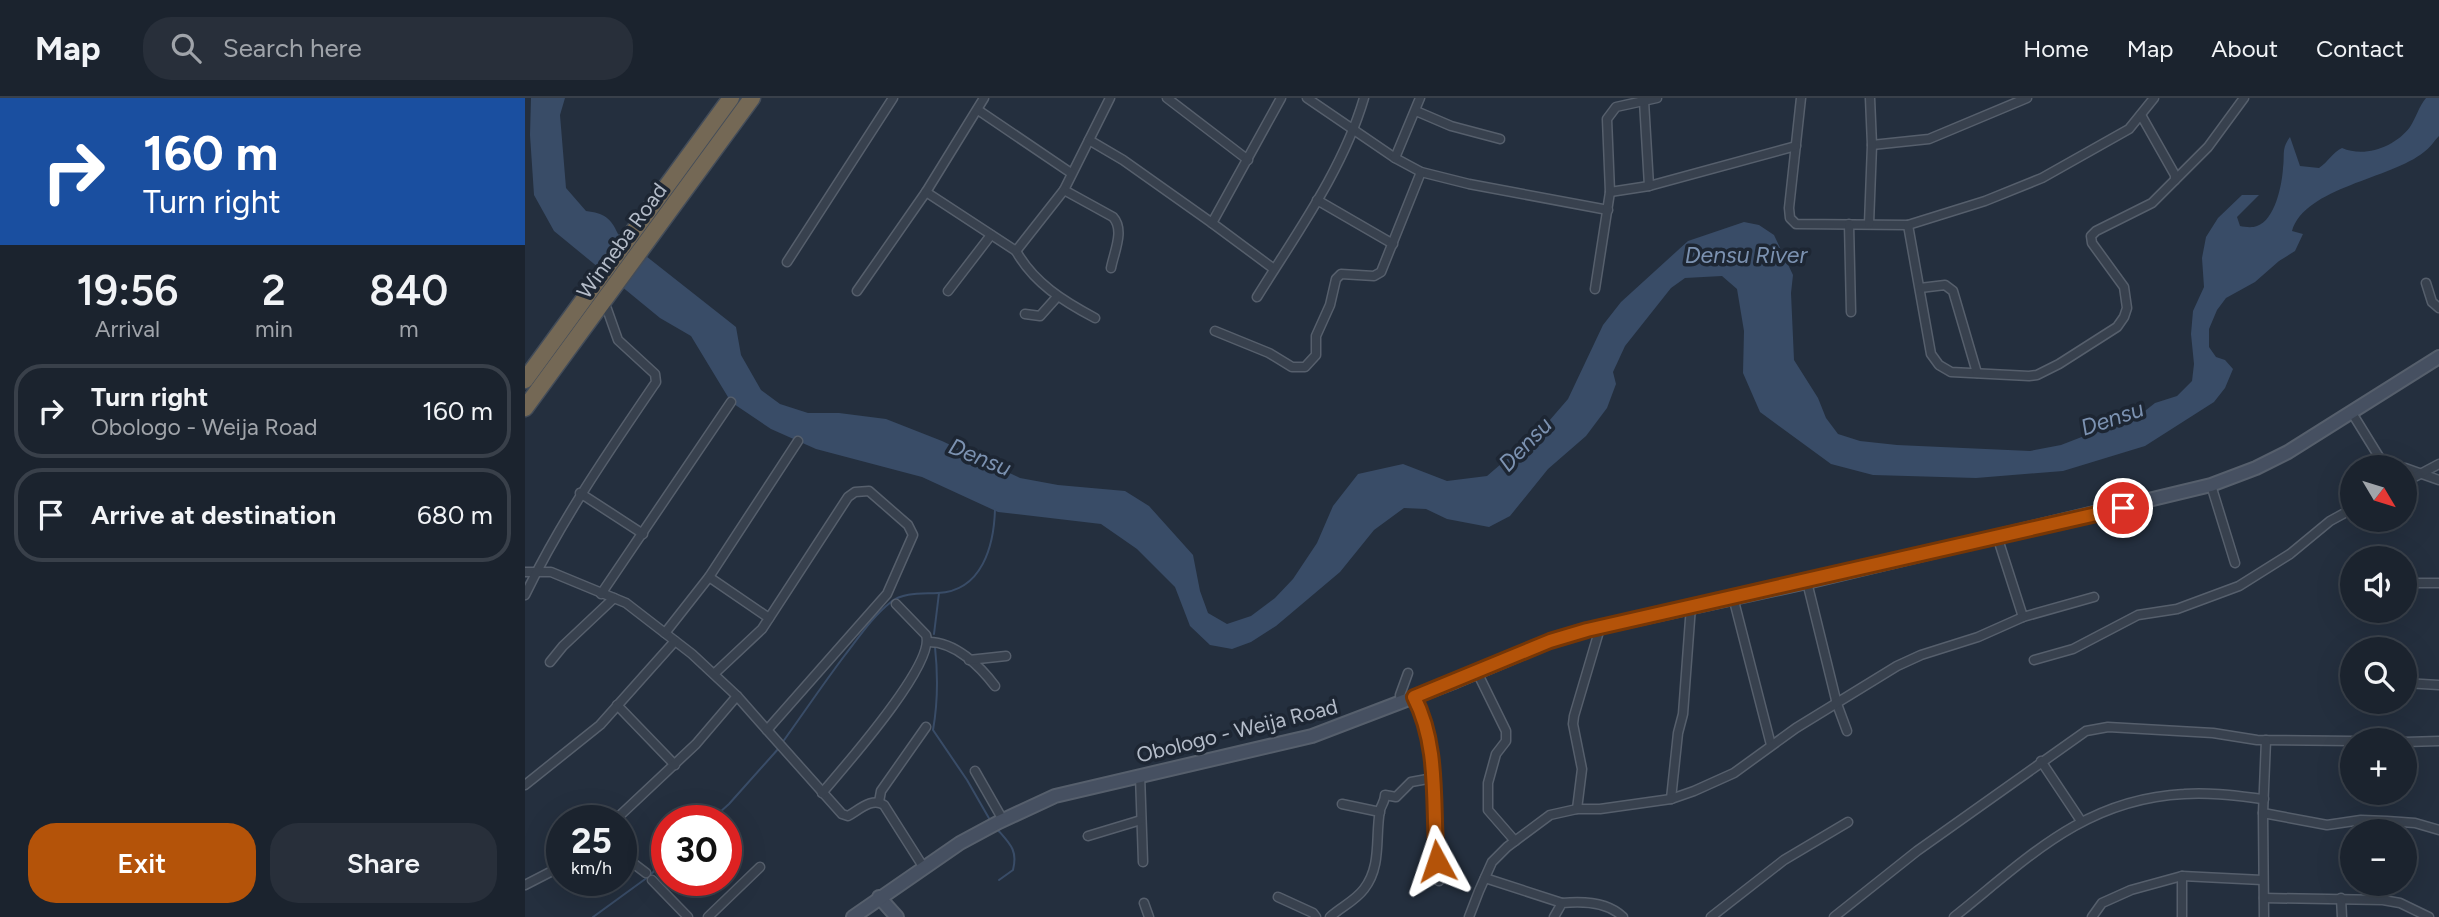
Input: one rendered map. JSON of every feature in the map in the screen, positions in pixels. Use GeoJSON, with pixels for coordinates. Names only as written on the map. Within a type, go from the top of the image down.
{"type":"FeatureCollection","features":[{"type":"Feature","properties":{"kind":"highway","name":"Winneba Road"},"geometry":{"type":"LineString","coordinates":[[525,380],[731,98]]}},
{"type":"Feature","properties":{"kind":"highway","name":"Winneba Road"},"geometry":{"type":"LineString","coordinates":[[525,408],[608,302],[752,98]]}},
{"type":"Feature","properties":{"kind":"street"},"geometry":{"type":"LineString","coordinates":[[786,262],[893,98]]}},
{"type":"Feature","properties":{"kind":"street"},"geometry":{"type":"LineString","coordinates":[[856,291],[926,192],[984,98]]}},
{"type":"Feature","properties":{"kind":"street"},"geometry":{"type":"LineString","coordinates":[[1016,251],[1064,190],[1110,98]]}},
{"type":"Feature","properties":{"kind":"street"},"geometry":{"type":"LineString","coordinates":[[1167,98],[1248,160]]}},
{"type":"Feature","properties":{"kind":"street"},"geometry":{"type":"LineString","coordinates":[[1212,223],[1281,98]]}},
{"type":"Feature","properties":{"kind":"street"},"geometry":{"type":"LineString","coordinates":[[1307,98],[1395,158],[1421,172],[1469,184],[1608,210]]}},
{"type":"Feature","properties":{"kind":"street"},"geometry":{"type":"LineString","coordinates":[[1257,297],[1317,200],[1355,129],[1364,98]]}},
{"type":"Feature","properties":{"kind":"street"},"geometry":{"type":"LineString","coordinates":[[1395,158],[1420,98]]}},
{"type":"Feature","properties":{"kind":"street"},"geometry":{"type":"LineString","coordinates":[[1595,289],[1610,192],[1607,119],[1616,107],[1657,98]]}},
{"type":"Feature","properties":{"kind":"street"},"geometry":{"type":"LineString","coordinates":[[1801,98],[1790,218],[1796,224],[1908,226],[1985,201],[2042,178],[2129,129],[2154,98]]}},
{"type":"Feature","properties":{"kind":"street"},"geometry":{"type":"LineString","coordinates":[[1869,224],[1872,145],[1870,98]]}},
{"type":"Feature","properties":{"kind":"street"},"geometry":{"type":"LineString","coordinates":[[1872,145],[1929,139],[2027,98]]}},
{"type":"Feature","properties":{"kind":"street"},"geometry":{"type":"LineString","coordinates":[[1908,226],[1934,360],[1951,372],[2037,374],[2059,364],[2117,327],[2124,317],[2127,308],[2124,288],[2092,243],[2091,236],[2152,203],[2208,148],[2244,98]]}},
{"type":"Feature","properties":{"kind":"street"},"geometry":{"type":"LineString","coordinates":[[1644,101],[1649,186]]}},
{"type":"Feature","properties":{"kind":"street"},"geometry":{"type":"LineString","coordinates":[[978,110],[1071,173]]}},
{"type":"Feature","properties":{"kind":"street"},"geometry":{"type":"LineString","coordinates":[[1416,111],[1460,129],[1500,139]]}},
{"type":"Feature","properties":{"kind":"street"},"geometry":{"type":"LineString","coordinates":[[2141,115],[2175,175],[2175,180]]}},
{"type":"Feature","properties":{"kind":"street"},"geometry":{"type":"LineString","coordinates":[[1089,140],[1123,160],[1274,269]]}},
{"type":"Feature","properties":{"kind":"street"},"geometry":{"type":"LineString","coordinates":[[1610,192],[1649,186],[1796,146]]}},
{"type":"Feature","properties":{"kind":"street"},"geometry":{"type":"LineString","coordinates":[[1215,331],[1269,353],[1292,367],[1305,367],[1316,355],[1316,336],[1330,305],[1336,279],[1341,274],[1374,276],[1381,272],[1421,172]]}},
{"type":"Feature","properties":{"kind":"street"},"geometry":{"type":"LineString","coordinates":[[1064,190],[1113,217],[1118,223],[1119,231],[1111,268]]}},
{"type":"Feature","properties":{"kind":"street"},"geometry":{"type":"LineString","coordinates":[[926,192],[1016,251],[1024,266],[1057,297],[1095,318]]}},
{"type":"Feature","properties":{"kind":"street"},"geometry":{"type":"LineString","coordinates":[[1317,200],[1393,244]]}},
{"type":"Feature","properties":{"kind":"street"},"geometry":{"type":"LineString","coordinates":[[1849,224],[1851,312]]}},
{"type":"Feature","properties":{"kind":"street"},"geometry":{"type":"LineString","coordinates":[[948,291],[991,235]]}},
{"type":"Feature","properties":{"kind":"street"},"geometry":{"type":"LineString","coordinates":[[2427,283],[2432,302],[2439,308]]}},
{"type":"Feature","properties":{"kind":"street"},"geometry":{"type":"LineString","coordinates":[[1920,288],[1945,285],[1953,291],[1977,373]]}},
{"type":"Feature","properties":{"kind":"street"},"geometry":{"type":"LineString","coordinates":[[1025,314],[1040,316],[1057,297]]}},
{"type":"Feature","properties":{"kind":"street"},"geometry":{"type":"LineString","coordinates":[[525,595],[543,557],[580,493],[656,382],[655,374],[618,340],[608,302]]}},
{"type":"Feature","properties":{"kind":"street","name":"Obologo - Weija Road"},"geometry":{"type":"LineString","coordinates":[[853,917],[960,844],[1055,796],[1311,736],[1401,703],[1550,641],[2211,485],[2267,463],[2439,357]]}},
{"type":"Feature","properties":{"kind":"street"},"geometry":{"type":"LineString","coordinates":[[601,594],[731,402]]}},
{"type":"Feature","properties":{"kind":"street"},"geometry":{"type":"LineString","coordinates":[[2351,413],[2379,455]]}},
{"type":"Feature","properties":{"kind":"street"},"geometry":{"type":"LineString","coordinates":[[665,633],[709,577],[798,441]]}},
{"type":"Feature","properties":{"kind":"street"},"geometry":{"type":"LineString","coordinates":[[2417,475],[2439,464]]}},
{"type":"Feature","properties":{"kind":"street"},"geometry":{"type":"LineString","coordinates":[[2417,472],[2439,481]]}},
{"type":"Feature","properties":{"kind":"street"},"geometry":{"type":"LineString","coordinates":[[2211,485],[2235,564]]}},
{"type":"Feature","properties":{"kind":"street"},"geometry":{"type":"LineString","coordinates":[[714,674],[755,638],[839,508],[855,492],[869,491],[908,525],[913,534],[887,594],[767,730]]}},
{"type":"Feature","properties":{"kind":"street"},"geometry":{"type":"LineString","coordinates":[[580,493],[643,534]]}},
{"type":"Feature","properties":{"kind":"street"},"geometry":{"type":"LineString","coordinates":[[2034,660],[2073,649],[2137,615],[2176,609],[2239,586],[2290,554],[2340,516]]}},
{"type":"Feature","properties":{"kind":"street"},"geometry":{"type":"LineString","coordinates":[[1997,536],[2023,617]]}},
{"type":"Feature","properties":{"kind":"street"},"geometry":{"type":"LineString","coordinates":[[525,572],[551,572],[636,610],[737,696],[837,809],[848,816],[872,802],[884,805],[924,868]]}},
{"type":"Feature","properties":{"kind":"street"},"geometry":{"type":"LineString","coordinates":[[709,577],[769,618]]}},
{"type":"Feature","properties":{"kind":"street"},"geometry":{"type":"LineString","coordinates":[[1807,582],[1837,704],[1847,731]]}},
{"type":"Feature","properties":{"kind":"street"},"geometry":{"type":"LineString","coordinates":[[2417,583],[2439,583]]}},
{"type":"Feature","properties":{"kind":"street"},"geometry":{"type":"LineString","coordinates":[[1733,597],[1771,745]]}},
{"type":"Feature","properties":{"kind":"street"},"geometry":{"type":"LineString","coordinates":[[1469,917],[1492,862],[1551,815],[1577,809],[1671,799],[1734,773],[1771,745],[1897,666],[1921,655],[1978,637],[2023,617],[2094,597]]}},
{"type":"Feature","properties":{"kind":"street"},"geometry":{"type":"LineString","coordinates":[[550,662],[563,646],[614,598]]}},
{"type":"Feature","properties":{"kind":"street"},"geometry":{"type":"LineString","coordinates":[[896,604],[926,635],[929,642]]}},
{"type":"Feature","properties":{"kind":"street"},"geometry":{"type":"LineString","coordinates":[[1671,799],[1678,733],[1683,714],[1691,606]]}},
{"type":"Feature","properties":{"kind":"street"},"geometry":{"type":"LineString","coordinates":[[1577,809],[1581,769],[1574,716],[1600,628]]}},
{"type":"Feature","properties":{"kind":"street"},"geometry":{"type":"LineString","coordinates":[[525,785],[590,734],[675,641]]}},
{"type":"Feature","properties":{"kind":"street"},"geometry":{"type":"LineString","coordinates":[[929,642],[946,644],[983,671],[995,686]]}},
{"type":"Feature","properties":{"kind":"street"},"geometry":{"type":"LineString","coordinates":[[822,793],[901,697],[929,642]]}},
{"type":"Feature","properties":{"kind":"street"},"geometry":{"type":"LineString","coordinates":[[969,660],[1006,656]]}},
{"type":"Feature","properties":{"kind":"street"},"geometry":{"type":"LineString","coordinates":[[1477,672],[1506,731],[1506,741],[1496,754],[1488,783],[1488,810],[1515,841]]}},
{"type":"Feature","properties":{"kind":"street"},"geometry":{"type":"LineString","coordinates":[[1401,703],[1400,695],[1408,673]]}},
{"type":"Feature","properties":{"kind":"street"},"geometry":{"type":"LineString","coordinates":[[2417,684],[2439,685]]}},
{"type":"Feature","properties":{"kind":"street"},"geometry":{"type":"LineString","coordinates":[[631,805],[711,730],[737,696]]}},
{"type":"Feature","properties":{"kind":"street"},"geometry":{"type":"LineString","coordinates":[[1414,697],[1426,726],[1433,778],[1433,820],[1439,881]]}},
{"type":"Feature","properties":{"kind":"street"},"geometry":{"type":"LineString","coordinates":[[617,705],[675,765]]}},
{"type":"Feature","properties":{"kind":"street"},"geometry":{"type":"LineString","coordinates":[[879,802],[881,791],[926,727]]}},
{"type":"Feature","properties":{"kind":"street"},"geometry":{"type":"LineString","coordinates":[[1834,917],[1917,851],[2085,731],[2095,728],[2213,733],[2266,740],[2340,741]]}},
{"type":"Feature","properties":{"kind":"street"},"geometry":{"type":"LineString","coordinates":[[2264,917],[2262,880],[2266,740]]}},
{"type":"Feature","properties":{"kind":"street"},"geometry":{"type":"LineString","coordinates":[[2417,742],[2439,741]]}},
{"type":"Feature","properties":{"kind":"street"},"geometry":{"type":"LineString","coordinates":[[2041,761],[2081,821]]}},
{"type":"Feature","properties":{"kind":"street"},"geometry":{"type":"LineString","coordinates":[[975,771],[1003,820]]}},
{"type":"Feature","properties":{"kind":"street"},"geometry":{"type":"LineString","coordinates":[[1140,775],[1143,862]]}},
{"type":"Feature","properties":{"kind":"street"},"geometry":{"type":"LineString","coordinates":[[1330,917],[1353,900],[1371,878],[1376,863],[1380,812],[1385,795],[1396,797],[1411,782],[1433,778]]}},
{"type":"Feature","properties":{"kind":"street"},"geometry":{"type":"LineString","coordinates":[[1954,917],[2051,840],[2112,806],[2185,793],[2264,799]]}},
{"type":"Feature","properties":{"kind":"street"},"geometry":{"type":"LineString","coordinates":[[1342,804],[1380,812]]}},
{"type":"Feature","properties":{"kind":"street"},"geometry":{"type":"LineString","coordinates":[[2263,813],[2327,825],[2361,820],[2387,821],[2415,823],[2439,830]]}},
{"type":"Feature","properties":{"kind":"street"},"geometry":{"type":"LineString","coordinates":[[1088,836],[1141,820]]}},
{"type":"Feature","properties":{"kind":"street"},"geometry":{"type":"LineString","coordinates":[[1711,917],[1784,860],[1847,822]]}},
{"type":"Feature","properties":{"kind":"street"},"geometry":{"type":"LineString","coordinates":[[637,867],[688,917]]}},
{"type":"Feature","properties":{"kind":"street"},"geometry":{"type":"LineString","coordinates":[[708,917],[760,867]]}},
{"type":"Feature","properties":{"kind":"street"},"geometry":{"type":"LineString","coordinates":[[525,885],[546,874]]}},
{"type":"Feature","properties":{"kind":"street"},"geometry":{"type":"LineString","coordinates":[[2092,917],[2102,903],[2131,890],[2182,876],[2262,880]]}},
{"type":"Feature","properties":{"kind":"street"},"geometry":{"type":"LineString","coordinates":[[2182,876],[2182,917]]}},
{"type":"Feature","properties":{"kind":"street"},"geometry":{"type":"LineString","coordinates":[[1485,878],[1562,903],[1605,905],[1623,917]]}},
{"type":"Feature","properties":{"kind":"street"},"geometry":{"type":"LineString","coordinates":[[879,897],[897,917]]}},
{"type":"Feature","properties":{"kind":"street"},"geometry":{"type":"LineString","coordinates":[[1279,897],[1316,917]]}},
{"type":"Feature","properties":{"kind":"street"},"geometry":{"type":"LineString","coordinates":[[2264,898],[2383,900],[2400,903],[2429,917]]}},
{"type":"Feature","properties":{"kind":"street"},"geometry":{"type":"LineString","coordinates":[[2341,898],[2342,917]]}},
{"type":"Feature","properties":{"kind":"street"},"geometry":{"type":"LineString","coordinates":[[1144,903],[1149,917]]}},
{"type":"Feature","properties":{"kind":"street"},"geometry":{"type":"LineString","coordinates":[[1555,917],[1562,903]]}},
{"type":"Feature","properties":{"kind":"water","name":"Densu River"},"geometry":{"type":"Polygon","coordinates":[[[531,98],[565,98],[560,115],[566,188],[586,211],[606,217],[618,234],[736,327],[741,355],[761,390],[780,404],[808,413],[839,413],[886,419],[942,441],[1020,478],[1058,485],[1125,491],[1149,506],[1193,555],[1200,591],[1208,613],[1227,624],[1251,616],[1275,598],[1293,579],[1317,543],[1333,506],[1358,474],[1403,464],[1447,481],[1487,476],[1543,428],[1568,399],[1603,325],[1621,302],[1688,241],[1744,222],[1759,225],[1774,235],[1793,275],[1791,293],[1794,360],[1818,398],[1826,418],[1838,434],[1860,441],[1897,445],[2030,451],[2061,445],[2141,414],[2155,403],[2177,396],[2192,381],[2193,311],[2204,287],[2202,258],[2206,237],[2218,218],[2242,195],[2259,195],[2237,217],[2240,226],[2257,226],[2269,217],[2279,192],[2284,148],[2290,137],[2300,166],[2319,168],[2342,148],[2370,151],[2396,140],[2410,127],[2426,98],[2439,98],[2439,136],[2426,150],[2409,161],[2331,194],[2313,204],[2300,216],[2292,231],[2303,234],[2295,251],[2255,282],[2226,298],[2217,310],[2209,329],[2209,347],[2216,357],[2225,360],[2233,369],[2225,388],[2214,402],[2145,446],[2063,471],[1976,478],[1873,475],[1831,464],[1760,412],[1743,373],[1744,331],[1737,289],[1722,276],[1685,278],[1671,288],[1625,346],[1613,372],[1616,384],[1607,408],[1586,436],[1548,469],[1510,516],[1489,527],[1447,519],[1426,509],[1404,508],[1374,530],[1340,572],[1276,626],[1251,642],[1232,649],[1210,645],[1190,626],[1175,587],[1137,549],[1101,524],[998,512],[922,477],[816,449],[771,429],[731,402],[691,336],[660,318],[554,231],[534,195],[530,135],[531,98]]]}},
{"type":"Feature","properties":{"kind":"waterway"},"geometry":{"type":"LineString","coordinates":[[782,743],[845,655],[884,608],[907,595],[953,590],[975,575],[988,551],[995,509]]}},
{"type":"Feature","properties":{"kind":"waterway"},"geometry":{"type":"LineString","coordinates":[[934,634],[939,593]]}},
{"type":"Feature","properties":{"kind":"waterway"},"geometry":{"type":"LineString","coordinates":[[935,647],[937,689],[933,730],[990,820]]}},
{"type":"Feature","properties":{"kind":"waterway"},"geometry":{"type":"LineString","coordinates":[[728,805],[779,748]]}},
{"type":"Feature","properties":{"kind":"waterway"},"geometry":{"type":"LineString","coordinates":[[997,829],[1014,852],[1013,870],[999,880]]}},
{"type":"Feature","properties":{"kind":"waterway"},"geometry":{"type":"LineString","coordinates":[[593,917],[651,874]]}},
{"type":"Feature","properties":{"kind":"route"},"geometry":{"type":"LineString","coordinates":[[1437,861],[1428,736],[1423,715],[1414,697],[1550,641],[1587,630],[2123,508]]}},
{"type":"Feature","properties":{"kind":"water label","name":"Densu"},"geometry":{"type":"Point","coordinates":[2112,418]}},
{"type":"Feature","properties":{"kind":"water label","name":"Densu"},"geometry":{"type":"Point","coordinates":[1525,444]}},
{"type":"Feature","properties":{"kind":"water label","name":"Densu"},"geometry":{"type":"Point","coordinates":[980,457]}}]}
